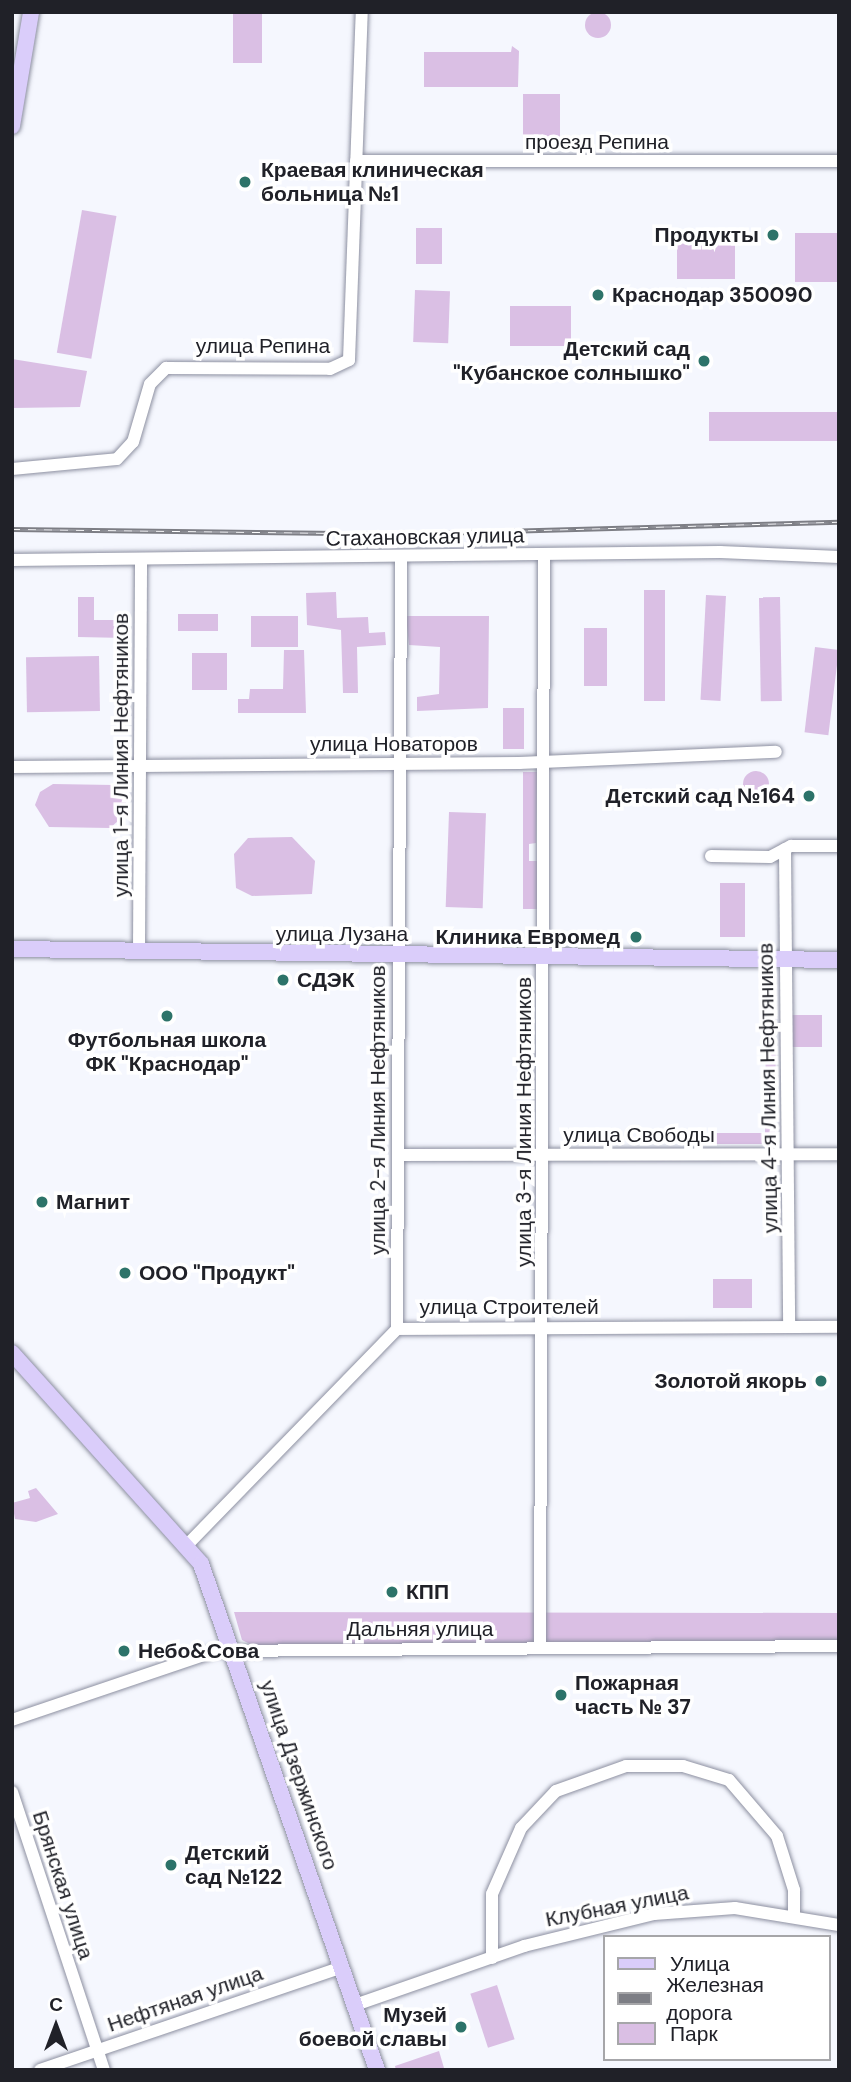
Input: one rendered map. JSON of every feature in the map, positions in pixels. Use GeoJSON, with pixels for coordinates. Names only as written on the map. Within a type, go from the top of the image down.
{"type":"FeatureCollection","features":[{"type":"Feature","properties":{"kind":"main road"},"geometry":{"type":"LineString","coordinates":[[12,66],[21,12]]}},
{"type":"Feature","properties":{"kind":"main road"},"geometry":{"type":"LineString","coordinates":[[12,126],[32,12]]}},
{"type":"Feature","properties":{"kind":"main road","name":"улица Лузана"},"geometry":{"type":"LineString","coordinates":[[12,949],[839,960]]}},
{"type":"Feature","properties":{"kind":"main road","name":"улица Дзержинского"},"geometry":{"type":"LineString","coordinates":[[12,1353],[188,1544],[207,1576],[377,2070]]}},
{"type":"Feature","properties":{"kind":"street","name":"улица Репина"},"geometry":{"type":"LineString","coordinates":[[12,469],[117,459],[133,442],[150,384],[166,368],[330,369],[349,360],[362,12]]}},
{"type":"Feature","properties":{"kind":"street","name":"проезд Репина"},"geometry":{"type":"LineString","coordinates":[[356,161],[839,162]]}},
{"type":"Feature","properties":{"kind":"street","name":"Стахановская улица"},"geometry":{"type":"LineString","coordinates":[[12,560],[544,554],[839,557]]}},
{"type":"Feature","properties":{"kind":"street","name":"улица 3-я Линия Нефтяников"},"geometry":{"type":"LineString","coordinates":[[540,1648],[544,1154],[544,554]]}},
{"type":"Feature","properties":{"kind":"street","name":"улица 2-я Линия Нефтяников"},"geometry":{"type":"LineString","coordinates":[[397,1329],[401,556]]}},
{"type":"Feature","properties":{"kind":"street","name":"улица 1-я Линия Нефтяников"},"geometry":{"type":"LineString","coordinates":[[139,952],[143,764],[141,559]]}},
{"type":"Feature","properties":{"kind":"street","name":"улица Новаторов"},"geometry":{"type":"LineString","coordinates":[[12,767],[544,763],[776,752]]}},
{"type":"Feature","properties":{"kind":"street"},"geometry":{"type":"LineString","coordinates":[[712,856],[770,857],[785,849],[839,846]]}},
{"type":"Feature","properties":{"kind":"street","name":"улица 4-я Линия Нефтяников"},"geometry":{"type":"LineString","coordinates":[[785,849],[789,1327]]}},
{"type":"Feature","properties":{"kind":"street","name":"улица Свободы"},"geometry":{"type":"LineString","coordinates":[[398,1155],[839,1154]]}},
{"type":"Feature","properties":{"kind":"street","name":"улица Строителей"},"geometry":{"type":"LineString","coordinates":[[188,1544],[397,1329],[543,1326],[839,1327]]}},
{"type":"Feature","properties":{"kind":"street","name":"Дальняя улица"},"geometry":{"type":"LineString","coordinates":[[12,1720],[233,1650],[839,1646]]}},
{"type":"Feature","properties":{"kind":"street"},"geometry":{"type":"LineString","coordinates":[[492,1958],[492,1894],[521,1828],[556,1791],[626,1766],[684,1766],[729,1780],[777,1836],[794,1891],[794,1917]]}},
{"type":"Feature","properties":{"kind":"street","name":"Брянская улица"},"geometry":{"type":"LineString","coordinates":[[12,1792],[104,2070]]}},
{"type":"Feature","properties":{"kind":"street","name":"Клубная улица"},"geometry":{"type":"LineString","coordinates":[[355,2005],[492,1958],[654,1914],[754,1914],[794,1917],[839,1925]]}},
{"type":"Feature","properties":{"kind":"street","name":"Нефтяная улица"},"geometry":{"type":"LineString","coordinates":[[40,2070],[342,1967]]}},
{"type":"Feature","properties":{"kind":"green space"},"geometry":{"type":"Polygon","coordinates":[[[233,12],[262,12],[262,63],[233,63],[233,12]]]}},
{"type":"Feature","properties":{"kind":"green space"},"geometry":{"type":"Polygon","coordinates":[[[598,12],[607,16],[611,25],[607,34],[598,38],[589,34],[585,25],[589,16],[598,12]]]}},
{"type":"Feature","properties":{"kind":"green space"},"geometry":{"type":"Polygon","coordinates":[[[512,46],[519,51],[518,87],[424,87],[424,52],[511,52],[512,46]]]}},
{"type":"Feature","properties":{"kind":"green space"},"geometry":{"type":"Polygon","coordinates":[[[523,94],[560,94],[560,142],[523,142],[523,94]]]}},
{"type":"Feature","properties":{"kind":"green space"},"geometry":{"type":"Polygon","coordinates":[[[82,210],[116,216],[91,359],[57,353],[82,210]]]}},
{"type":"Feature","properties":{"kind":"green space"},"geometry":{"type":"Polygon","coordinates":[[[416,228],[442,228],[442,264],[416,264],[416,228]]]}},
{"type":"Feature","properties":{"kind":"green space"},"geometry":{"type":"Polygon","coordinates":[[[677,232],[735,232],[735,279],[677,279],[677,232]]]}},
{"type":"Feature","properties":{"kind":"green space"},"geometry":{"type":"Polygon","coordinates":[[[795,233],[839,233],[839,282],[795,282],[795,233]]]}},
{"type":"Feature","properties":{"kind":"green space"},"geometry":{"type":"Polygon","coordinates":[[[415,290],[450,291],[448,343],[413,342],[415,290]]]}},
{"type":"Feature","properties":{"kind":"green space"},"geometry":{"type":"Polygon","coordinates":[[[510,306],[571,306],[571,346],[510,346],[510,306]]]}},
{"type":"Feature","properties":{"kind":"green space"},"geometry":{"type":"Polygon","coordinates":[[[12,359],[87,371],[80,407],[12,408],[12,359]]]}},
{"type":"Feature","properties":{"kind":"green space"},"geometry":{"type":"Polygon","coordinates":[[[709,412],[839,412],[839,441],[709,441],[709,412]]]}},
{"type":"Feature","properties":{"kind":"green space"},"geometry":{"type":"Polygon","coordinates":[[[644,590],[665,590],[665,701],[644,701],[644,590]]]}},
{"type":"Feature","properties":{"kind":"green space"},"geometry":{"type":"Polygon","coordinates":[[[336,592],[337,618],[368,617],[369,633],[385,632],[386,645],[357,647],[358,693],[343,693],[341,630],[307,625],[306,593],[336,592]]]}},
{"type":"Feature","properties":{"kind":"green space"},"geometry":{"type":"Polygon","coordinates":[[[706,595],[726,596],[720,701],[701,700],[706,595]]]}},
{"type":"Feature","properties":{"kind":"green space"},"geometry":{"type":"Polygon","coordinates":[[[78,597],[94,597],[94,620],[126,620],[126,638],[78,637],[78,597]]]}},
{"type":"Feature","properties":{"kind":"green space"},"geometry":{"type":"Polygon","coordinates":[[[759,597],[780,597],[782,701],[761,701],[759,597]]]}},
{"type":"Feature","properties":{"kind":"green space"},"geometry":{"type":"Polygon","coordinates":[[[178,614],[218,614],[218,631],[178,631],[178,614]]]}},
{"type":"Feature","properties":{"kind":"green space"},"geometry":{"type":"Polygon","coordinates":[[[251,616],[298,616],[298,647],[251,647],[251,616]]]}},
{"type":"Feature","properties":{"kind":"green space"},"geometry":{"type":"Polygon","coordinates":[[[406,616],[489,616],[488,708],[417,711],[417,697],[439,694],[440,647],[409,645],[406,616]]]}},
{"type":"Feature","properties":{"kind":"green space"},"geometry":{"type":"Polygon","coordinates":[[[584,628],[607,628],[607,686],[584,686],[584,628]]]}},
{"type":"Feature","properties":{"kind":"green space"},"geometry":{"type":"Polygon","coordinates":[[[815,647],[839,650],[828,735],[805,732],[815,647]]]}},
{"type":"Feature","properties":{"kind":"green space"},"geometry":{"type":"Polygon","coordinates":[[[284,650],[304,650],[306,713],[238,713],[238,699],[249,699],[250,689],[283,689],[284,650]]]}},
{"type":"Feature","properties":{"kind":"green space"},"geometry":{"type":"Polygon","coordinates":[[[192,653],[227,653],[227,690],[192,690],[192,653]]]}},
{"type":"Feature","properties":{"kind":"green space"},"geometry":{"type":"Polygon","coordinates":[[[99,656],[100,711],[27,712],[26,657],[99,656]]]}},
{"type":"Feature","properties":{"kind":"green space"},"geometry":{"type":"Polygon","coordinates":[[[503,708],[524,708],[524,749],[503,749],[503,708]]]}},
{"type":"Feature","properties":{"kind":"green space"},"geometry":{"type":"Polygon","coordinates":[[[756,771],[765,775],[769,784],[765,793],[756,797],[747,793],[743,784],[747,775],[756,771]]]}},
{"type":"Feature","properties":{"kind":"green space"},"geometry":{"type":"Polygon","coordinates":[[[523,772],[537,772],[536,843],[529,844],[529,861],[537,861],[537,909],[523,909],[523,772]]]}},
{"type":"Feature","properties":{"kind":"green space"},"geometry":{"type":"Polygon","coordinates":[[[53,784],[113,785],[126,798],[126,814],[110,828],[49,827],[35,805],[40,792],[53,784]]]}},
{"type":"Feature","properties":{"kind":"green space"},"geometry":{"type":"Polygon","coordinates":[[[449,812],[486,813],[483,908],[446,907],[449,812]]]}},
{"type":"Feature","properties":{"kind":"green space"},"geometry":{"type":"Polygon","coordinates":[[[292,837],[315,861],[312,894],[252,896],[236,888],[234,854],[248,838],[292,837]]]}},
{"type":"Feature","properties":{"kind":"green space"},"geometry":{"type":"Polygon","coordinates":[[[720,883],[745,883],[745,937],[720,937],[720,883]]]}},
{"type":"Feature","properties":{"kind":"green space"},"geometry":{"type":"Polygon","coordinates":[[[776,1014],[775,1144],[709,1144],[709,1133],[765,1133],[766,1015],[776,1014]]]}},
{"type":"Feature","properties":{"kind":"green space"},"geometry":{"type":"Polygon","coordinates":[[[792,1015],[822,1015],[822,1047],[792,1047],[792,1015]]]}},
{"type":"Feature","properties":{"kind":"green space"},"geometry":{"type":"Polygon","coordinates":[[[713,1279],[752,1279],[752,1308],[713,1308],[713,1279]]]}},
{"type":"Feature","properties":{"kind":"green space"},"geometry":{"type":"Polygon","coordinates":[[[36,1488],[58,1514],[36,1522],[15,1519],[12,1503],[30,1498],[28,1491],[36,1488]]]}},
{"type":"Feature","properties":{"kind":"green space"},"geometry":{"type":"Polygon","coordinates":[[[234,1612],[839,1613],[839,1641],[252,1645],[242,1640],[234,1612]]]}},
{"type":"Feature","properties":{"kind":"green space"},"geometry":{"type":"Polygon","coordinates":[[[497,1985],[515,2039],[488,2048],[470,1994],[497,1985]]]}},
{"type":"Feature","properties":{"kind":"green space"},"geometry":{"type":"Polygon","coordinates":[[[439,2051],[444,2068],[396,2070],[395,2066],[439,2051]]]}},
{"type":"Feature","properties":{"kind":"railway"},"geometry":{"type":"LineString","coordinates":[[12,529],[400,534],[839,522]]}},
{"type":"Feature","properties":{"kind":"place","name":"Краевая клиническая больница №1"},"geometry":{"type":"Point","coordinates":[245,182]}},
{"type":"Feature","properties":{"kind":"place","name":"Продукты"},"geometry":{"type":"Point","coordinates":[773,235]}},
{"type":"Feature","properties":{"kind":"place","name":"Краснодар 350090"},"geometry":{"type":"Point","coordinates":[598,295]}},
{"type":"Feature","properties":{"kind":"place","name":"Детский сад \"Кубанское солнышко\""},"geometry":{"type":"Point","coordinates":[704,361]}},
{"type":"Feature","properties":{"kind":"place","name":"Детский сад №164"},"geometry":{"type":"Point","coordinates":[809,796]}},
{"type":"Feature","properties":{"kind":"place","name":"Клиника Евромед"},"geometry":{"type":"Point","coordinates":[636,937]}},
{"type":"Feature","properties":{"kind":"place","name":"СДЭК"},"geometry":{"type":"Point","coordinates":[283,980]}},
{"type":"Feature","properties":{"kind":"place","name":"Футбольная школа ФК \"Краснодар\""},"geometry":{"type":"Point","coordinates":[167,1016]}},
{"type":"Feature","properties":{"kind":"place","name":"Магнит"},"geometry":{"type":"Point","coordinates":[42,1202]}},
{"type":"Feature","properties":{"kind":"place","name":"ООО \"Продукт\""},"geometry":{"type":"Point","coordinates":[125,1273]}},
{"type":"Feature","properties":{"kind":"place","name":"Золотой якорь"},"geometry":{"type":"Point","coordinates":[821,1381]}},
{"type":"Feature","properties":{"kind":"place","name":"КПП"},"geometry":{"type":"Point","coordinates":[392,1592]}},
{"type":"Feature","properties":{"kind":"place","name":"Небо&Сова"},"geometry":{"type":"Point","coordinates":[124,1651]}},
{"type":"Feature","properties":{"kind":"place","name":"Пожарная часть № 37"},"geometry":{"type":"Point","coordinates":[561,1695]}},
{"type":"Feature","properties":{"kind":"place","name":"Детский сад №122"},"geometry":{"type":"Point","coordinates":[171,1865]}},
{"type":"Feature","properties":{"kind":"place","name":"Музей боевой славы"},"geometry":{"type":"Point","coordinates":[461,2027]}}]}
